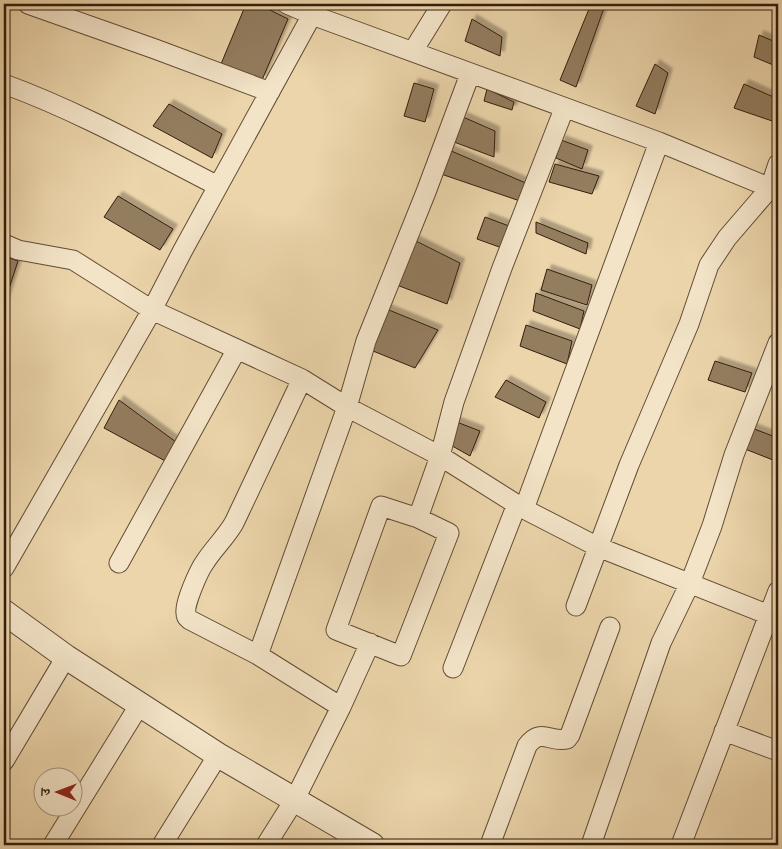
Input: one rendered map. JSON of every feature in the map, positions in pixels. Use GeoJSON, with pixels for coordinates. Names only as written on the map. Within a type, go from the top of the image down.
{"type":"FeatureCollection","features":[{"type":"Feature","properties":{"kind":"street"},"geometry":{"type":"LineString","coordinates":[[28,4],[155,48],[270,92]]}},
{"type":"Feature","properties":{"kind":"street"},"geometry":{"type":"LineString","coordinates":[[287,4],[315,9],[413,52],[564,109],[659,142],[774,189]]}},
{"type":"Feature","properties":{"kind":"street"},"geometry":{"type":"LineString","coordinates":[[413,52],[442,4]]}},
{"type":"Feature","properties":{"kind":"street"},"geometry":{"type":"LineString","coordinates":[[4,568],[152,310],[315,9]]}},
{"type":"Feature","properties":{"kind":"street"},"geometry":{"type":"LineString","coordinates":[[258,655],[347,407],[366,341],[426,192],[470,74]]}},
{"type":"Feature","properties":{"kind":"street"},"geometry":{"type":"LineString","coordinates":[[4,84],[30,93],[97,124],[218,186]]}},
{"type":"Feature","properties":{"kind":"street"},"geometry":{"type":"LineString","coordinates":[[418,518],[440,456],[454,402],[502,268],[564,109]]}},
{"type":"Feature","properties":{"kind":"street"},"geometry":{"type":"LineString","coordinates":[[453,668],[521,506],[659,142]]}},
{"type":"Feature","properties":{"kind":"street"},"geometry":{"type":"LineString","coordinates":[[576,606],[629,465],[688,324],[709,265],[727,238],[774,189],[778,164]]}},
{"type":"Feature","properties":{"kind":"street"},"geometry":{"type":"LineString","coordinates":[[4,244],[18,250],[73,260],[152,310],[302,379],[347,407],[440,456],[521,506],[598,547],[769,615]]}},
{"type":"Feature","properties":{"kind":"street"},"geometry":{"type":"LineString","coordinates":[[590,845],[661,643],[690,583],[717,513],[734,455],[778,343]]}},
{"type":"Feature","properties":{"kind":"street"},"geometry":{"type":"LineString","coordinates":[[119,563],[237,349]]}},
{"type":"Feature","properties":{"kind":"street"},"geometry":{"type":"LineString","coordinates":[[302,379],[234,523],[204,563],[186,608],[186,617],[258,655],[341,707]]}},
{"type":"Feature","properties":{"kind":"street"},"geometry":{"type":"LineString","coordinates":[[381,506],[418,518],[449,533],[401,656],[336,630],[381,506]]}},
{"type":"Feature","properties":{"kind":"street"},"geometry":{"type":"LineString","coordinates":[[680,845],[778,591]]}},
{"type":"Feature","properties":{"kind":"street"},"geometry":{"type":"LineString","coordinates":[[4,612],[66,657],[218,755],[372,845]]}},
{"type":"Feature","properties":{"kind":"street"},"geometry":{"type":"LineString","coordinates":[[490,845],[527,746],[536,737],[542,736],[563,740],[567,739],[570,735],[610,627]]}},
{"type":"Feature","properties":{"kind":"street"},"geometry":{"type":"LineString","coordinates":[[266,845],[294,799],[341,707],[370,643]]}},
{"type":"Feature","properties":{"kind":"street"},"geometry":{"type":"LineString","coordinates":[[4,761],[66,657]]}},
{"type":"Feature","properties":{"kind":"street"},"geometry":{"type":"LineString","coordinates":[[53,845],[140,704]]}},
{"type":"Feature","properties":{"kind":"street"},"geometry":{"type":"LineString","coordinates":[[724,731],[778,751]]}},
{"type":"Feature","properties":{"kind":"street"},"geometry":{"type":"LineString","coordinates":[[162,845],[218,755]]}},
{"type":"Feature","properties":{"kind":"building"},"geometry":{"type":"Polygon","coordinates":[[[246,4],[258,4],[288,19],[262,80],[221,64],[246,4]]]}},
{"type":"Feature","properties":{"kind":"building"},"geometry":{"type":"Polygon","coordinates":[[[591,4],[601,4],[604,8],[576,87],[560,80],[591,4]]]}},
{"type":"Feature","properties":{"kind":"building"},"geometry":{"type":"Polygon","coordinates":[[[472,19],[502,37],[500,56],[465,41],[472,19]]]}},
{"type":"Feature","properties":{"kind":"building"},"geometry":{"type":"Polygon","coordinates":[[[759,35],[778,43],[778,67],[754,57],[759,35]]]}},
{"type":"Feature","properties":{"kind":"building"},"geometry":{"type":"Polygon","coordinates":[[[655,64],[668,73],[655,114],[636,106],[655,64]]]}},
{"type":"Feature","properties":{"kind":"building"},"geometry":{"type":"Polygon","coordinates":[[[414,83],[434,89],[425,122],[404,116],[414,83]]]}},
{"type":"Feature","properties":{"kind":"building"},"geometry":{"type":"Polygon","coordinates":[[[744,84],[778,99],[778,123],[734,108],[744,84]]]}},
{"type":"Feature","properties":{"kind":"building"},"geometry":{"type":"Polygon","coordinates":[[[487,89],[514,102],[512,110],[484,101],[487,89]]]}},
{"type":"Feature","properties":{"kind":"building"},"geometry":{"type":"Polygon","coordinates":[[[169,104],[222,134],[212,158],[153,126],[169,104]]]}},
{"type":"Feature","properties":{"kind":"building"},"geometry":{"type":"Polygon","coordinates":[[[463,117],[495,131],[494,157],[454,142],[463,117]]]}},
{"type":"Feature","properties":{"kind":"building"},"geometry":{"type":"Polygon","coordinates":[[[561,140],[588,150],[582,169],[556,158],[561,140]]]}},
{"type":"Feature","properties":{"kind":"building"},"geometry":{"type":"Polygon","coordinates":[[[449,150],[528,184],[520,201],[441,174],[449,150]]]}},
{"type":"Feature","properties":{"kind":"building"},"geometry":{"type":"Polygon","coordinates":[[[555,164],[599,176],[592,194],[549,182],[555,164]]]}},
{"type":"Feature","properties":{"kind":"building"},"geometry":{"type":"Polygon","coordinates":[[[118,196],[173,229],[160,250],[104,217],[118,196]]]}},
{"type":"Feature","properties":{"kind":"building"},"geometry":{"type":"Polygon","coordinates":[[[485,217],[509,226],[502,248],[477,239],[485,217]]]}},
{"type":"Feature","properties":{"kind":"building"},"geometry":{"type":"Polygon","coordinates":[[[536,222],[588,243],[586,254],[536,233],[536,222]]]}},
{"type":"Feature","properties":{"kind":"building"},"geometry":{"type":"Polygon","coordinates":[[[414,240],[460,263],[447,304],[394,284],[414,240]]]}},
{"type":"Feature","properties":{"kind":"building"},"geometry":{"type":"Polygon","coordinates":[[[4,256],[18,261],[4,304],[4,256]]]}},
{"type":"Feature","properties":{"kind":"building"},"geometry":{"type":"Polygon","coordinates":[[[547,269],[592,285],[587,305],[541,290],[547,269]]]}},
{"type":"Feature","properties":{"kind":"building"},"geometry":{"type":"Polygon","coordinates":[[[536,293],[584,311],[580,329],[533,311],[536,293]]]}},
{"type":"Feature","properties":{"kind":"building"},"geometry":{"type":"Polygon","coordinates":[[[384,308],[438,330],[415,368],[373,351],[384,308]]]}},
{"type":"Feature","properties":{"kind":"building"},"geometry":{"type":"Polygon","coordinates":[[[526,325],[572,341],[567,364],[520,346],[526,325]]]}},
{"type":"Feature","properties":{"kind":"building"},"geometry":{"type":"Polygon","coordinates":[[[715,361],[752,373],[745,392],[708,380],[715,361]]]}},
{"type":"Feature","properties":{"kind":"building"},"geometry":{"type":"Polygon","coordinates":[[[506,380],[546,402],[539,418],[495,397],[506,380]]]}},
{"type":"Feature","properties":{"kind":"building"},"geometry":{"type":"Polygon","coordinates":[[[119,400],[176,442],[169,463],[104,428],[119,400]]]}},
{"type":"Feature","properties":{"kind":"building"},"geometry":{"type":"Polygon","coordinates":[[[454,421],[480,431],[470,456],[447,443],[454,421]]]}},
{"type":"Feature","properties":{"kind":"building"},"geometry":{"type":"Polygon","coordinates":[[[749,427],[778,438],[778,462],[745,449],[749,427]]]}}]}
